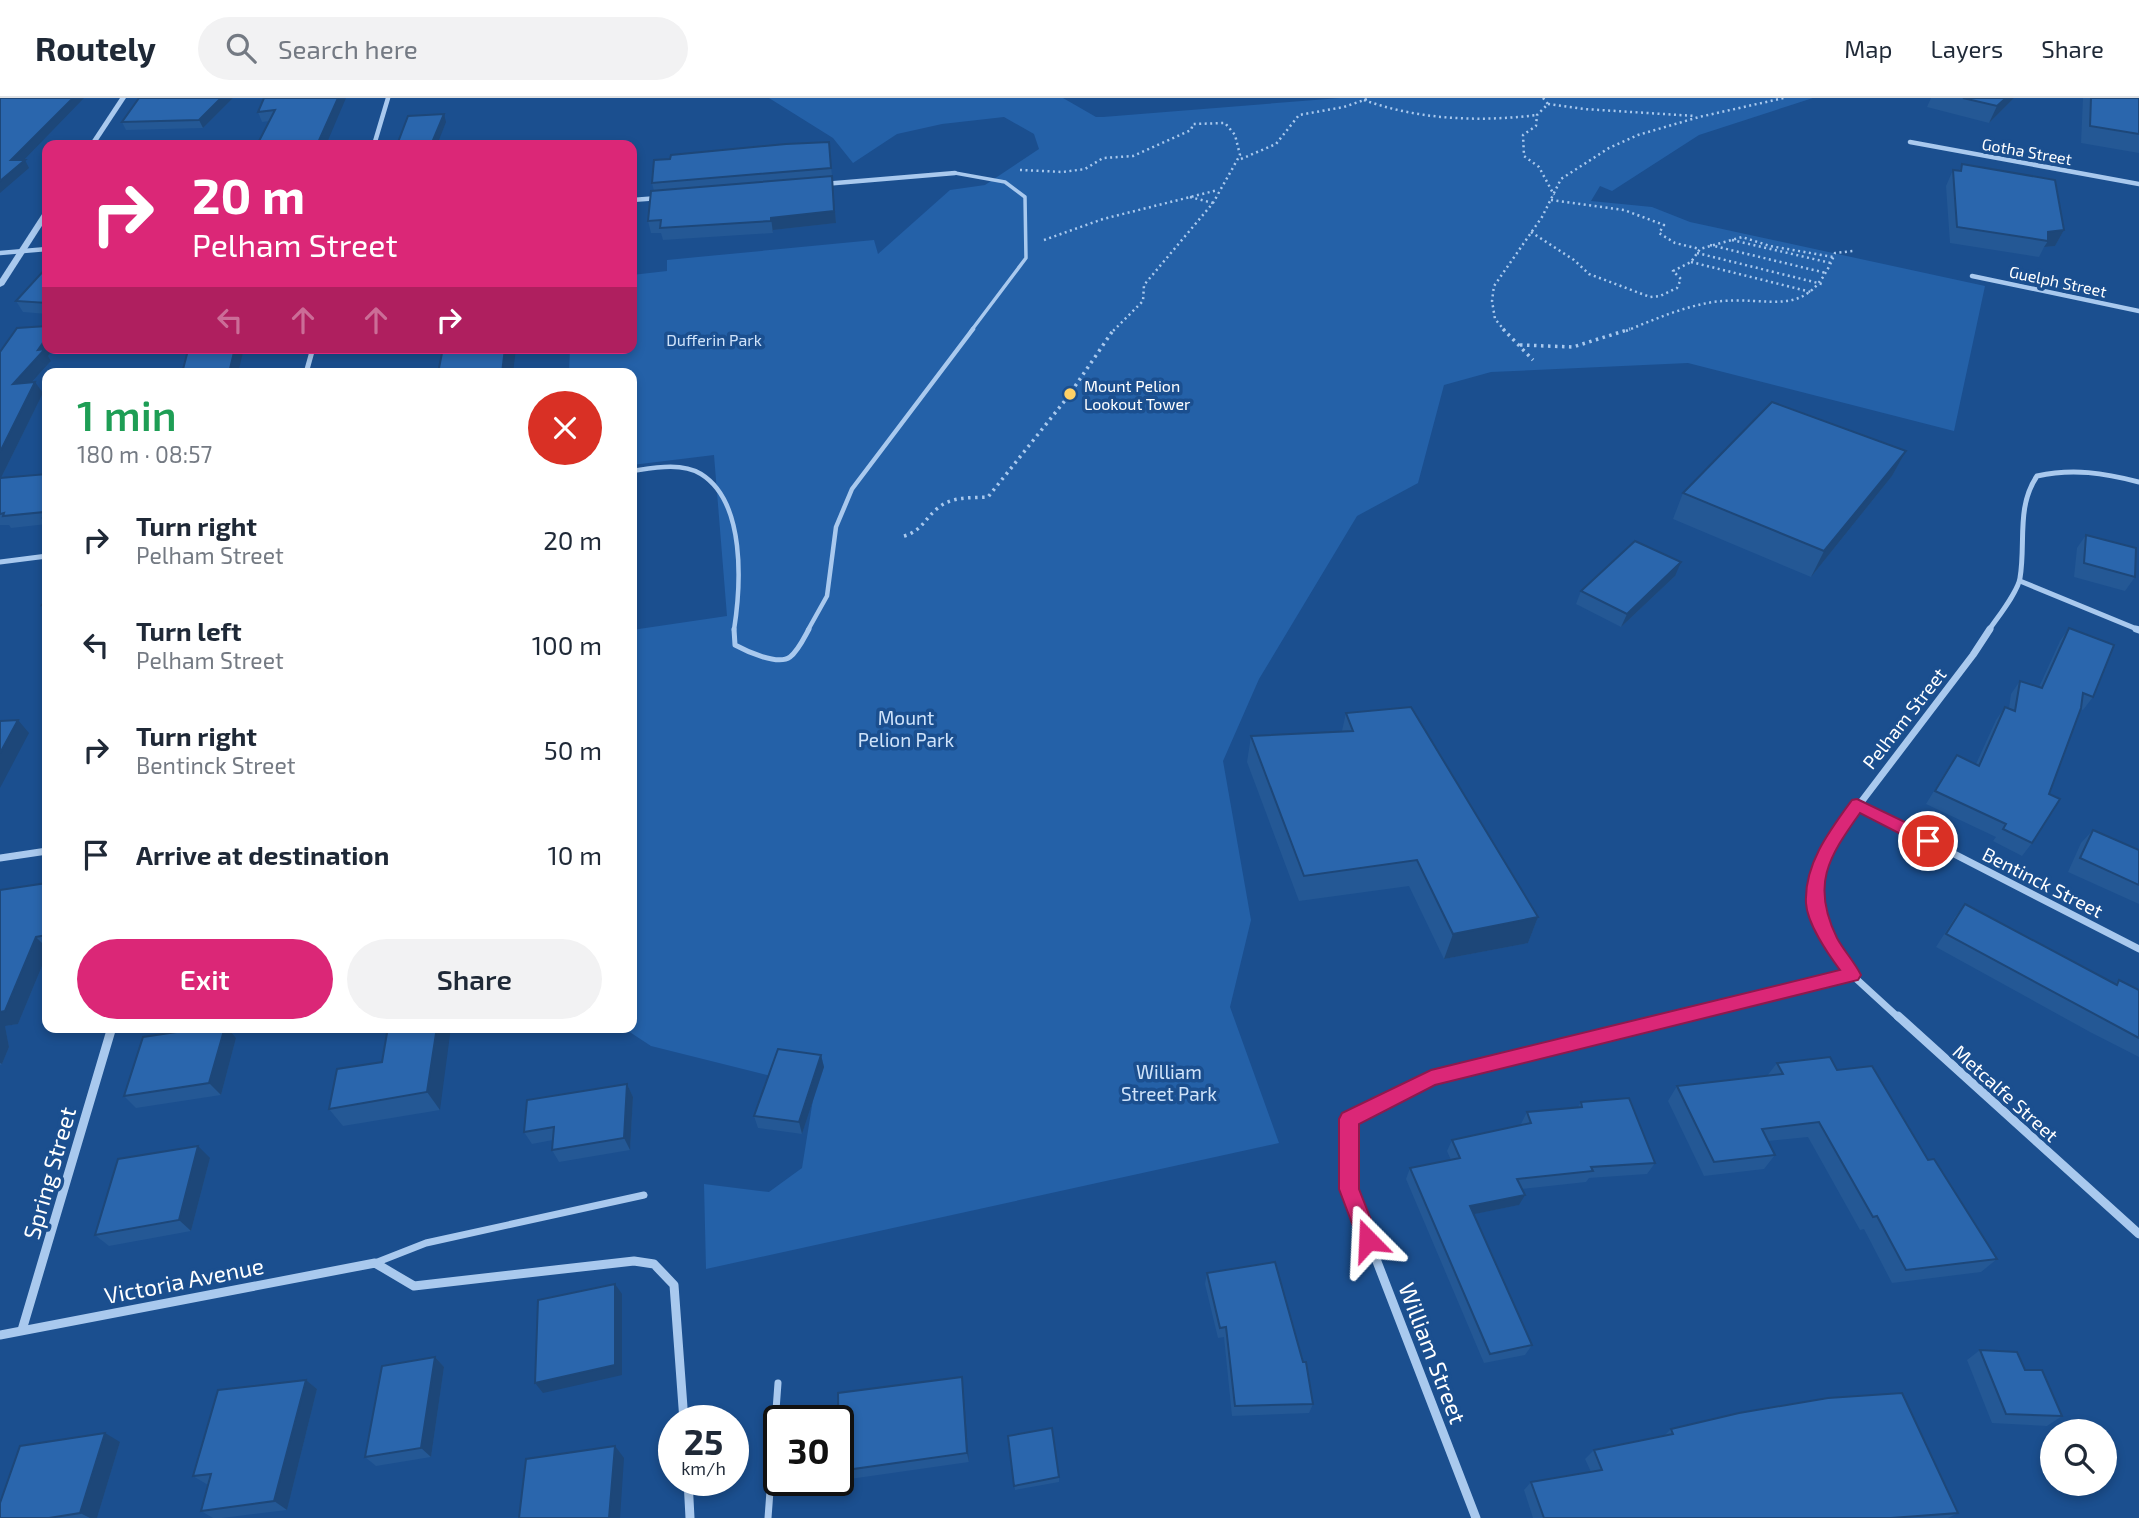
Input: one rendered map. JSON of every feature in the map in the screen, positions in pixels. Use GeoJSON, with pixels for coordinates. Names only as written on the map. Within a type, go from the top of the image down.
{"type":"FeatureCollection","features":[{"type":"Feature","properties":{"kind":"street"},"geometry":{"type":"LineString","coordinates":[[95,140],[123,98]]}},
{"type":"Feature","properties":{"kind":"street"},"geometry":{"type":"LineString","coordinates":[[375,140],[388,98]]}},
{"type":"Feature","properties":{"kind":"street","name":"Gotha Street"},"geometry":{"type":"LineString","coordinates":[[1910,142],[2139,184]]}},
{"type":"Feature","properties":{"kind":"street"},"geometry":{"type":"LineString","coordinates":[[821,184],[955,173]]}},
{"type":"Feature","properties":{"kind":"street"},"geometry":{"type":"LineString","coordinates":[[637,200],[672,197]]}},
{"type":"Feature","properties":{"kind":"street"},"geometry":{"type":"LineString","coordinates":[[0,285],[42,221]]}},
{"type":"Feature","properties":{"kind":"street"},"geometry":{"type":"LineString","coordinates":[[0,253],[42,250]]}},
{"type":"Feature","properties":{"kind":"street","name":"Guelph Street"},"geometry":{"type":"LineString","coordinates":[[1972,276],[2139,311]]}},
{"type":"Feature","properties":{"kind":"street"},"geometry":{"type":"LineString","coordinates":[[2139,482],[2103,473],[2058,471],[2037,476],[2027,491],[2021,536],[2020,581],[2139,630]]}},
{"type":"Feature","properties":{"kind":"street"},"geometry":{"type":"LineString","coordinates":[[0,562],[42,557]]}},
{"type":"Feature","properties":{"kind":"street","name":"Pelham Street"},"geometry":{"type":"LineString","coordinates":[[1852,975],[1831,943],[1814,905],[1817,874],[1833,839],[1857,804],[1973,655],[2020,581]]}},
{"type":"Feature","properties":{"kind":"street","name":"Bentinck Street"},"geometry":{"type":"LineString","coordinates":[[1857,804],[2139,949]]}},
{"type":"Feature","properties":{"kind":"street"},"geometry":{"type":"LineString","coordinates":[[0,858],[42,852]]}},
{"type":"Feature","properties":{"kind":"street","name":"William Street"},"geometry":{"type":"LineString","coordinates":[[1476,1518],[1349,1189],[1349,1119],[1431,1078],[1852,975]]}},
{"type":"Feature","properties":{"kind":"street","name":"Metcalfe Street"},"geometry":{"type":"LineString","coordinates":[[1852,975],[2139,1234]]}},
{"type":"Feature","properties":{"kind":"street","name":"Spring Street"},"geometry":{"type":"LineString","coordinates":[[22,1330],[110,1033]]}},
{"type":"Feature","properties":{"kind":"street"},"geometry":{"type":"LineString","coordinates":[[375,1263],[415,1286],[634,1261],[654,1264],[674,1285],[683,1405]]}},
{"type":"Feature","properties":{"kind":"street","name":"Victoria Avenue"},"geometry":{"type":"LineString","coordinates":[[0,1335],[375,1263]]}},
{"type":"Feature","properties":{"kind":"street"},"geometry":{"type":"LineString","coordinates":[[689,1496],[690,1518]]}},
{"type":"Feature","properties":{"kind":"lane"},"geometry":{"type":"LineString","coordinates":[[637,470],[663,467],[689,469],[702,474],[713,483],[726,502],[737,550],[740,576],[733,636],[735,645],[754,655],[783,660],[790,657],[803,640],[827,596],[836,527],[852,489],[1026,258],[1025,197],[1005,182],[955,173]]}},
{"type":"Feature","properties":{"kind":"lane","name":"Victoria Avenue"},"geometry":{"type":"LineString","coordinates":[[375,1263],[426,1243],[644,1195]]}},
{"type":"Feature","properties":{"kind":"lane"},"geometry":{"type":"LineString","coordinates":[[768,1518],[778,1383]]}},
{"type":"Feature","properties":{"kind":"path"},"geometry":{"type":"LineString","coordinates":[[904,536],[924,528],[936,509],[949,501],[988,497],[1067,398],[1114,329],[1143,301],[1144,285],[1213,203],[1218,190],[1241,159],[1276,144],[1299,115],[1344,107],[1370,98]]}},
{"type":"Feature","properties":{"kind":"path"},"geometry":{"type":"LineString","coordinates":[[1544,98],[1548,104],[1571,109],[1665,111],[1699,117]]}},
{"type":"Feature","properties":{"kind":"path"},"geometry":{"type":"LineString","coordinates":[[1533,360],[1495,318],[1492,301],[1494,286],[1531,232],[1561,179],[1609,148],[1638,135],[1699,117],[1784,98]]}},
{"type":"Feature","properties":{"kind":"path"},"geometry":{"type":"LineString","coordinates":[[1364,100],[1379,107],[1453,117],[1503,120],[1537,115],[1548,104]]}},
{"type":"Feature","properties":{"kind":"path"},"geometry":{"type":"LineString","coordinates":[[1537,115],[1536,126],[1523,135],[1524,156],[1539,167],[1554,195]]}},
{"type":"Feature","properties":{"kind":"path"},"geometry":{"type":"LineString","coordinates":[[992,180],[997,173],[1014,170],[1079,171],[1096,164],[1102,158],[1133,156],[1191,130],[1193,124],[1225,123],[1237,134],[1242,146],[1241,159]]}},
{"type":"Feature","properties":{"kind":"path"},"geometry":{"type":"LineString","coordinates":[[1026,243],[1057,237],[1103,219],[1218,190]]}},
{"type":"Feature","properties":{"kind":"path"},"geometry":{"type":"LineString","coordinates":[[1189,197],[1213,203]]}},
{"type":"Feature","properties":{"kind":"path"},"geometry":{"type":"LineString","coordinates":[[1551,200],[1628,210],[1664,225],[1659,233],[1675,243],[1822,284]]}},
{"type":"Feature","properties":{"kind":"path"},"geometry":{"type":"LineString","coordinates":[[1531,232],[1574,260],[1589,274],[1650,297],[1677,288],[1681,279],[1673,271],[1691,262],[1699,251],[1709,245],[1728,239],[1754,238],[1770,246],[1833,257]]}},
{"type":"Feature","properties":{"kind":"path"},"geometry":{"type":"LineString","coordinates":[[1728,239],[1831,263]]}},
{"type":"Feature","properties":{"kind":"path"},"geometry":{"type":"LineString","coordinates":[[1709,245],[1826,273]]}},
{"type":"Feature","properties":{"kind":"path"},"geometry":{"type":"LineString","coordinates":[[1519,345],[1573,347],[1627,331],[1670,312],[1696,305],[1789,300],[1811,292],[1822,284],[1835,253],[1853,251]]}},
{"type":"Feature","properties":{"kind":"path"},"geometry":{"type":"LineString","coordinates":[[1691,262],[1811,292]]}},
{"type":"Feature","properties":{"kind":"green space","name":"Mount Pelion Park"},"geometry":{"type":"Polygon","coordinates":[[[769,98],[1063,98],[1096,117],[1103,117],[1340,98],[1813,98],[1699,135],[1612,191],[1600,186],[1591,201],[1652,207],[1690,222],[1985,286],[1954,431],[1688,363],[1491,372],[1444,385],[1418,483],[1357,516],[1259,679],[1223,761],[1251,920],[1230,1007],[1279,1143],[706,1269],[704,1184],[769,1192],[802,1168],[815,1087],[651,1046],[631,1033],[637,1033],[637,629],[727,616],[714,455],[637,464],[637,368],[569,368],[570,354],[637,354],[637,274],[667,271],[667,260],[874,240],[878,254],[950,190],[985,185],[1039,149],[1034,134],[1004,117],[942,124],[897,134],[853,163],[833,138],[769,98]]]}},
{"type":"Feature","properties":{"kind":"building"},"geometry":{"type":"Polygon","coordinates":[[[0,98],[73,98],[11,160],[25,160],[0,181],[0,98]]]}},
{"type":"Feature","properties":{"kind":"building"},"geometry":{"type":"Polygon","coordinates":[[[139,98],[221,98],[199,120],[122,122],[139,98]]]}},
{"type":"Feature","properties":{"kind":"building"},"geometry":{"type":"Polygon","coordinates":[[[264,98],[338,98],[319,140],[260,140],[275,110],[258,112],[264,98]]]}},
{"type":"Feature","properties":{"kind":"building"},"geometry":{"type":"Polygon","coordinates":[[[1963,98],[2006,98],[1997,106],[1963,98]]]}},
{"type":"Feature","properties":{"kind":"building"},"geometry":{"type":"Polygon","coordinates":[[[2091,98],[2139,98],[2139,134],[2090,126],[2091,98]]]}},
{"type":"Feature","properties":{"kind":"building"},"geometry":{"type":"Polygon","coordinates":[[[444,114],[433,140],[399,140],[408,116],[444,114]]]}},
{"type":"Feature","properties":{"kind":"building"},"geometry":{"type":"Polygon","coordinates":[[[829,142],[831,168],[652,183],[654,160],[670,159],[671,155],[829,142]]]}},
{"type":"Feature","properties":{"kind":"building"},"geometry":{"type":"Polygon","coordinates":[[[1962,164],[2055,180],[2064,230],[2048,232],[2048,241],[1957,227],[1953,170],[1961,171],[1962,164]]]}},
{"type":"Feature","properties":{"kind":"building"},"geometry":{"type":"Polygon","coordinates":[[[832,176],[834,211],[771,218],[771,221],[660,228],[661,220],[648,221],[651,191],[832,176]]]}},
{"type":"Feature","properties":{"kind":"building"},"geometry":{"type":"Polygon","coordinates":[[[42,272],[42,303],[16,301],[42,272]]]}},
{"type":"Feature","properties":{"kind":"building"},"geometry":{"type":"Polygon","coordinates":[[[42,326],[42,344],[38,350],[42,349],[42,352],[13,384],[35,382],[0,452],[0,352],[17,328],[42,326]]]}},
{"type":"Feature","properties":{"kind":"building"},"geometry":{"type":"Polygon","coordinates":[[[187,354],[234,354],[230,368],[183,368],[187,354]]]}},
{"type":"Feature","properties":{"kind":"building"},"geometry":{"type":"Polygon","coordinates":[[[442,354],[504,354],[503,368],[439,368],[442,354]]]}},
{"type":"Feature","properties":{"kind":"building"},"geometry":{"type":"Polygon","coordinates":[[[1772,402],[1906,451],[1824,551],[1683,493],[1772,402]]]}},
{"type":"Feature","properties":{"kind":"building"},"geometry":{"type":"Polygon","coordinates":[[[42,474],[42,512],[3,516],[4,513],[0,514],[0,478],[42,474]]]}},
{"type":"Feature","properties":{"kind":"building"},"geometry":{"type":"Polygon","coordinates":[[[2086,535],[2136,548],[2135,577],[2084,563],[2086,535]]]}},
{"type":"Feature","properties":{"kind":"building"},"geometry":{"type":"Polygon","coordinates":[[[1635,541],[1681,562],[1627,614],[1581,591],[1635,541]]]}},
{"type":"Feature","properties":{"kind":"building"},"geometry":{"type":"Polygon","coordinates":[[[2069,628],[2114,645],[2093,697],[2083,693],[2081,708],[2049,794],[2060,799],[2032,843],[2003,829],[2006,824],[1935,791],[1957,755],[1979,766],[2005,707],[2015,711],[2020,681],[2042,688],[2069,628]]]}},
{"type":"Feature","properties":{"kind":"building"},"geometry":{"type":"Polygon","coordinates":[[[1411,707],[1538,917],[1453,934],[1417,860],[1304,876],[1251,736],[1353,731],[1346,713],[1411,707]]]}},
{"type":"Feature","properties":{"kind":"building"},"geometry":{"type":"Polygon","coordinates":[[[18,720],[0,753],[0,721],[18,720]]]}},
{"type":"Feature","properties":{"kind":"building"},"geometry":{"type":"Polygon","coordinates":[[[2093,830],[2139,850],[2139,885],[2080,858],[2093,830]]]}},
{"type":"Feature","properties":{"kind":"building"},"geometry":{"type":"Polygon","coordinates":[[[42,884],[42,936],[36,937],[5,1011],[0,1012],[0,890],[42,884]]]}},
{"type":"Feature","properties":{"kind":"building"},"geometry":{"type":"Polygon","coordinates":[[[1965,904],[2117,985],[2119,980],[2139,990],[2139,1038],[1946,934],[1965,904]]]}},
{"type":"Feature","properties":{"kind":"building"},"geometry":{"type":"Polygon","coordinates":[[[170,1033],[223,1033],[209,1083],[124,1096],[143,1037],[170,1033]]]}},
{"type":"Feature","properties":{"kind":"building"},"geometry":{"type":"Polygon","coordinates":[[[387,1033],[436,1033],[427,1092],[329,1109],[337,1069],[382,1062],[387,1033]]]}},
{"type":"Feature","properties":{"kind":"building"},"geometry":{"type":"Polygon","coordinates":[[[778,1049],[821,1055],[799,1122],[754,1116],[778,1049]]]}},
{"type":"Feature","properties":{"kind":"building"},"geometry":{"type":"Polygon","coordinates":[[[1830,1057],[1837,1070],[1872,1066],[1928,1160],[1934,1159],[1997,1259],[1906,1270],[1877,1216],[1873,1217],[1819,1122],[1762,1129],[1775,1155],[1714,1162],[1677,1086],[1783,1074],[1777,1063],[1830,1057]]]}},
{"type":"Feature","properties":{"kind":"building"},"geometry":{"type":"Polygon","coordinates":[[[627,1084],[624,1138],[552,1150],[554,1127],[524,1132],[527,1100],[627,1084]]]}},
{"type":"Feature","properties":{"kind":"building"},"geometry":{"type":"Polygon","coordinates":[[[1629,1098],[1655,1163],[1591,1167],[1593,1171],[1517,1179],[1525,1195],[1470,1206],[1532,1345],[1490,1354],[1410,1168],[1460,1158],[1452,1140],[1531,1123],[1527,1112],[1582,1107],[1581,1102],[1629,1098]]]}},
{"type":"Feature","properties":{"kind":"building"},"geometry":{"type":"Polygon","coordinates":[[[198,1146],[179,1220],[95,1235],[118,1159],[198,1146]]]}},
{"type":"Feature","properties":{"kind":"building"},"geometry":{"type":"Polygon","coordinates":[[[1275,1262],[1303,1362],[1306,1362],[1313,1404],[1235,1406],[1226,1327],[1220,1328],[1207,1273],[1275,1262]]]}},
{"type":"Feature","properties":{"kind":"building"},"geometry":{"type":"Polygon","coordinates":[[[615,1284],[615,1365],[535,1383],[538,1300],[615,1284]]]}},
{"type":"Feature","properties":{"kind":"building"},"geometry":{"type":"Polygon","coordinates":[[[1980,1350],[2017,1352],[2025,1370],[2042,1370],[2062,1416],[2006,1414],[1980,1350]]]}},
{"type":"Feature","properties":{"kind":"building"},"geometry":{"type":"Polygon","coordinates":[[[435,1357],[421,1448],[365,1457],[382,1366],[435,1357]]]}},
{"type":"Feature","properties":{"kind":"building"},"geometry":{"type":"Polygon","coordinates":[[[962,1377],[967,1453],[854,1469],[854,1405],[838,1405],[838,1393],[962,1377]]]}},
{"type":"Feature","properties":{"kind":"building"},"geometry":{"type":"Polygon","coordinates":[[[306,1380],[274,1501],[201,1511],[211,1474],[193,1476],[218,1390],[306,1380]]]}},
{"type":"Feature","properties":{"kind":"building"},"geometry":{"type":"Polygon","coordinates":[[[1902,1393],[1958,1513],[1891,1518],[1544,1518],[1531,1482],[1602,1470],[1594,1450],[1673,1434],[1671,1429],[1739,1413],[1828,1398],[1902,1393]]]}},
{"type":"Feature","properties":{"kind":"building"},"geometry":{"type":"Polygon","coordinates":[[[1052,1428],[1059,1477],[1014,1486],[1008,1436],[1052,1428]]]}},
{"type":"Feature","properties":{"kind":"building"},"geometry":{"type":"Polygon","coordinates":[[[105,1433],[80,1513],[49,1518],[0,1518],[0,1503],[20,1446],[105,1433]]]}},
{"type":"Feature","properties":{"kind":"building"},"geometry":{"type":"Polygon","coordinates":[[[615,1446],[609,1518],[519,1518],[526,1459],[615,1446]]]}},
{"type":"Feature","properties":{"kind":"place","name":"Mount Pelion Lookout Tower"},"geometry":{"type":"Point","coordinates":[1070,394]}},
{"type":"Feature","properties":{"kind":"route"},"geometry":{"type":"LineString","coordinates":[[1368,1240],[1349,1189],[1349,1119],[1431,1078],[1852,975],[1831,943],[1814,905],[1817,874],[1833,839],[1857,804],[1928,841]]}},
{"type":"Feature","properties":{"kind":"park label","name":"Dufferin Park"},"geometry":{"type":"Point","coordinates":[714,339]}},
{"type":"Feature","properties":{"kind":"park label","name":"William Street Park"},"geometry":{"type":"Point","coordinates":[1169,1082]}}]}
